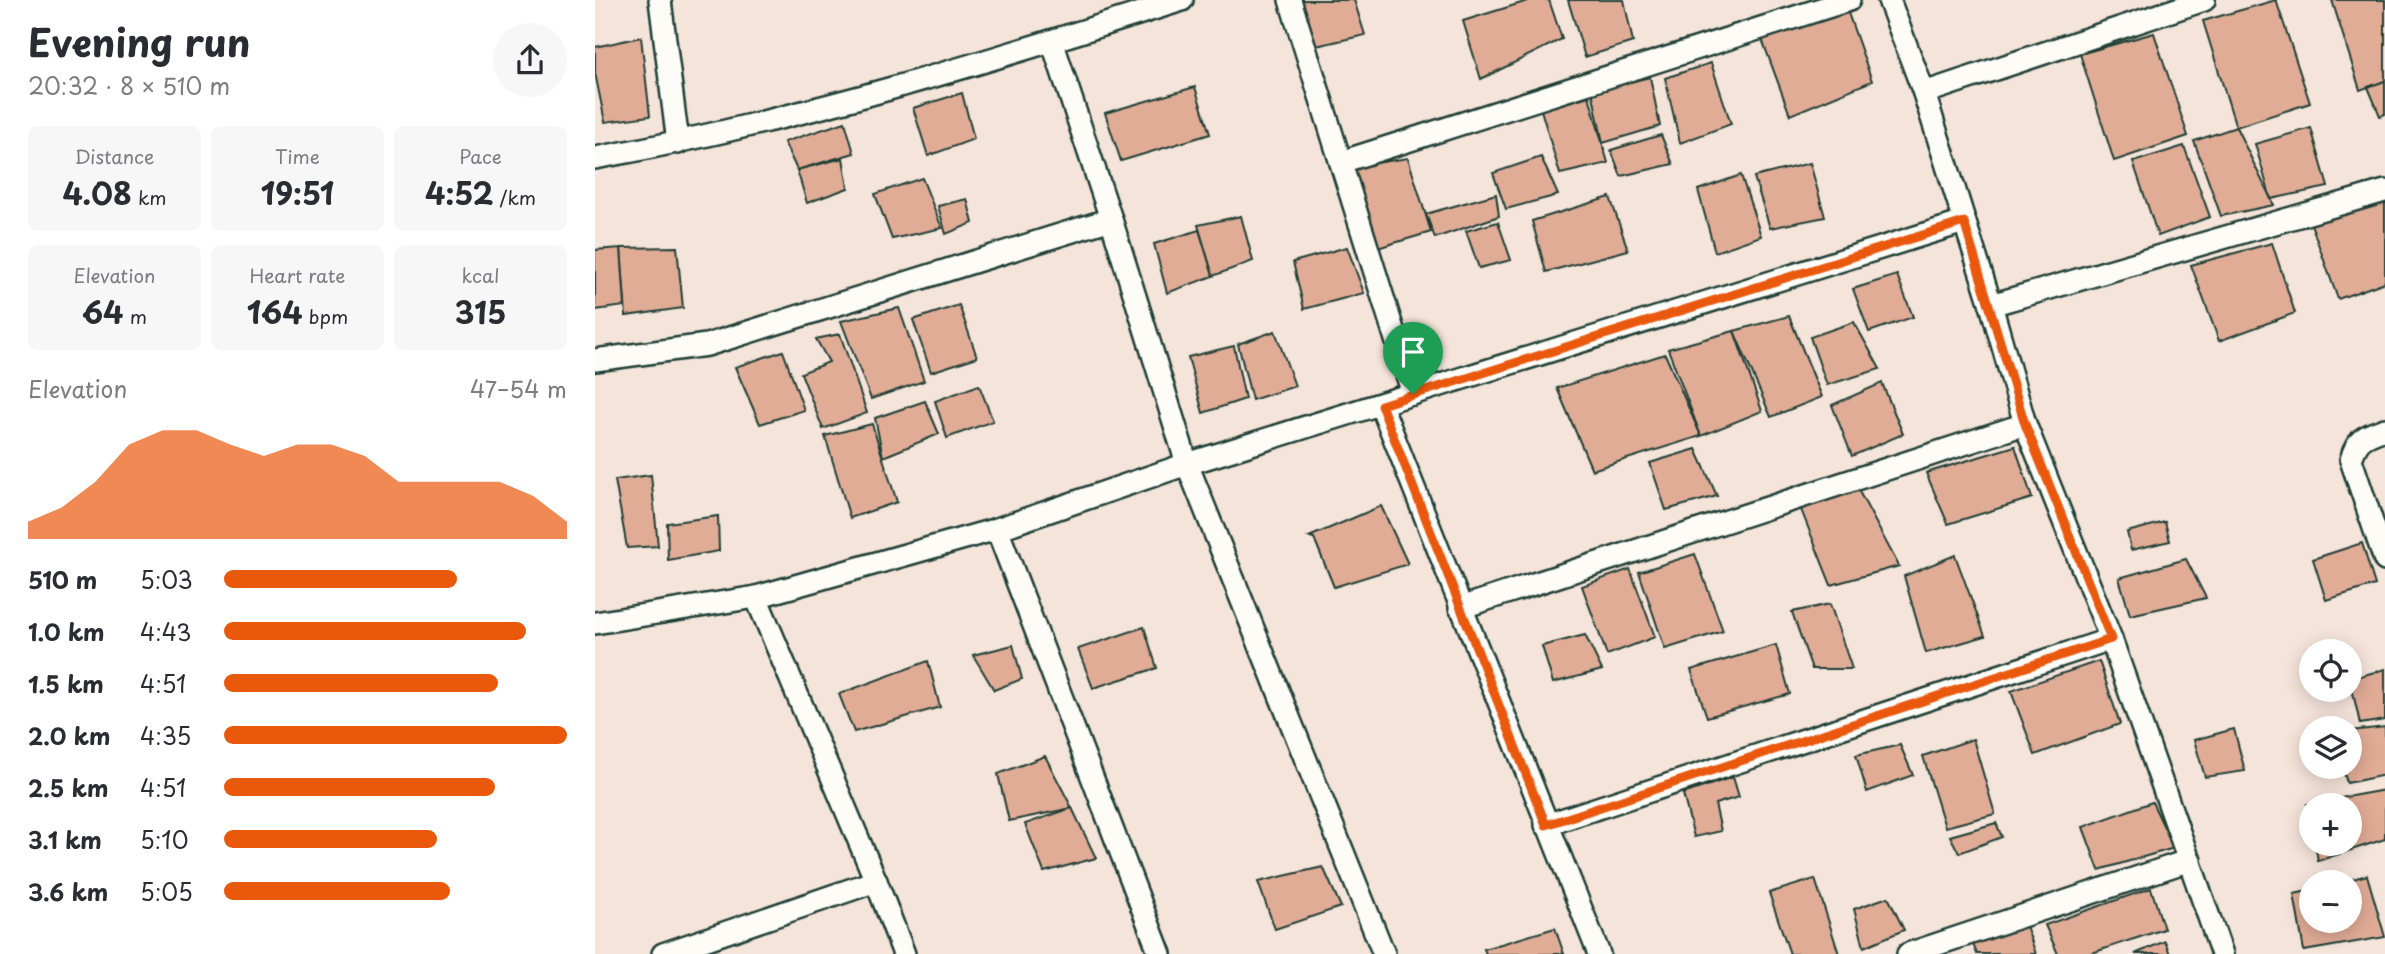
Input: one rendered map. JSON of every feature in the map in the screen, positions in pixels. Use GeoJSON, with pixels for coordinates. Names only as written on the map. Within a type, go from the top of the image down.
{"type":"FeatureCollection","features":[{"type":"Feature","properties":{"kind":"street"},"geometry":{"type":"LineString","coordinates":[[660,0],[678,143]]}},
{"type":"Feature","properties":{"kind":"street"},"geometry":{"type":"LineString","coordinates":[[595,158],[678,143],[954,72],[1182,0]]}},
{"type":"Feature","properties":{"kind":"street"},"geometry":{"type":"LineString","coordinates":[[1290,0],[1413,394]]}},
{"type":"Feature","properties":{"kind":"street"},"geometry":{"type":"LineString","coordinates":[[1341,162],[1849,0]]}},
{"type":"Feature","properties":{"kind":"street"},"geometry":{"type":"LineString","coordinates":[[1889,0],[1924,93],[1991,305],[2025,424],[2111,639],[2223,954]]}},
{"type":"Feature","properties":{"kind":"street"},"geometry":{"type":"LineString","coordinates":[[1924,93],[2150,8],[2204,0]]}},
{"type":"Feature","properties":{"kind":"street"},"geometry":{"type":"LineString","coordinates":[[1052,41],[1187,464],[1384,954]]}},
{"type":"Feature","properties":{"kind":"street"},"geometry":{"type":"LineString","coordinates":[[1991,305],[2385,191]]}},
{"type":"Feature","properties":{"kind":"street"},"geometry":{"type":"LineString","coordinates":[[595,359],[707,345],[1111,219]]}},
{"type":"Feature","properties":{"kind":"street"},"geometry":{"type":"LineString","coordinates":[[595,623],[757,597],[997,529],[1187,464],[1964,222]]}},
{"type":"Feature","properties":{"kind":"street"},"geometry":{"type":"LineString","coordinates":[[1381,405],[1599,954]]}},
{"type":"Feature","properties":{"kind":"street"},"geometry":{"type":"LineString","coordinates":[[1460,608],[2025,424]]}},
{"type":"Feature","properties":{"kind":"street"},"geometry":{"type":"LineString","coordinates":[[2385,429],[2364,436],[2354,448],[2351,460],[2385,560]]}},
{"type":"Feature","properties":{"kind":"street"},"geometry":{"type":"LineString","coordinates":[[997,529],[1160,954]]}},
{"type":"Feature","properties":{"kind":"street"},"geometry":{"type":"LineString","coordinates":[[757,597],[904,954]]}},
{"type":"Feature","properties":{"kind":"street"},"geometry":{"type":"LineString","coordinates":[[1546,825],[2111,639]]}},
{"type":"Feature","properties":{"kind":"street"},"geometry":{"type":"LineString","coordinates":[[1907,954],[2190,860]]}},
{"type":"Feature","properties":{"kind":"street"},"geometry":{"type":"LineString","coordinates":[[663,954],[876,881]]}},
{"type":"Feature","properties":{"kind":"building"},"geometry":{"type":"Polygon","coordinates":[[[1301,0],[1354,0],[1365,35],[1316,46],[1301,0]]]}},
{"type":"Feature","properties":{"kind":"building"},"geometry":{"type":"Polygon","coordinates":[[[1531,0],[1549,0],[1562,39],[1481,79],[1463,21],[1531,0]]]}},
{"type":"Feature","properties":{"kind":"building"},"geometry":{"type":"Polygon","coordinates":[[[1568,0],[1624,0],[1633,42],[1585,57],[1568,0]]]}},
{"type":"Feature","properties":{"kind":"building"},"geometry":{"type":"Polygon","coordinates":[[[2276,0],[2310,103],[2236,127],[2203,21],[2276,0]]]}},
{"type":"Feature","properties":{"kind":"building"},"geometry":{"type":"Polygon","coordinates":[[[2332,0],[2385,0],[2385,81],[2360,90],[2332,0]]]}},
{"type":"Feature","properties":{"kind":"building"},"geometry":{"type":"Polygon","coordinates":[[[1847,10],[1872,81],[1790,115],[1762,39],[1847,10]]]}},
{"type":"Feature","properties":{"kind":"building"},"geometry":{"type":"Polygon","coordinates":[[[2154,33],[2188,136],[2114,161],[2080,54],[2154,33]]]}},
{"type":"Feature","properties":{"kind":"building"},"geometry":{"type":"Polygon","coordinates":[[[641,37],[650,116],[605,122],[595,73],[595,47],[641,37]]]}},
{"type":"Feature","properties":{"kind":"building"},"geometry":{"type":"Polygon","coordinates":[[[1711,63],[1731,124],[1680,143],[1665,78],[1711,63]]]}},
{"type":"Feature","properties":{"kind":"building"},"geometry":{"type":"Polygon","coordinates":[[[1650,77],[1660,126],[1603,143],[1592,91],[1650,77]]]}},
{"type":"Feature","properties":{"kind":"building"},"geometry":{"type":"Polygon","coordinates":[[[2385,81],[2385,114],[2380,116],[2368,87],[2385,81]]]}},
{"type":"Feature","properties":{"kind":"building"},"geometry":{"type":"Polygon","coordinates":[[[1195,87],[1210,134],[1121,161],[1105,113],[1195,87]]]}},
{"type":"Feature","properties":{"kind":"building"},"geometry":{"type":"Polygon","coordinates":[[[962,93],[974,139],[928,156],[913,108],[962,93]]]}},
{"type":"Feature","properties":{"kind":"building"},"geometry":{"type":"Polygon","coordinates":[[[1589,96],[1608,163],[1560,174],[1541,110],[1589,96]]]}},
{"type":"Feature","properties":{"kind":"building"},"geometry":{"type":"Polygon","coordinates":[[[845,122],[854,153],[797,170],[784,142],[845,122]]]}},
{"type":"Feature","properties":{"kind":"building"},"geometry":{"type":"Polygon","coordinates":[[[2236,127],[2274,205],[2221,216],[2194,141],[2236,127]]]}},
{"type":"Feature","properties":{"kind":"building"},"geometry":{"type":"Polygon","coordinates":[[[2311,128],[2328,187],[2271,199],[2255,144],[2311,128]]]}},
{"type":"Feature","properties":{"kind":"building"},"geometry":{"type":"Polygon","coordinates":[[[1661,135],[1673,164],[1621,176],[1611,150],[1661,135]]]}},
{"type":"Feature","properties":{"kind":"building"},"geometry":{"type":"Polygon","coordinates":[[[2184,146],[2210,217],[2158,236],[2133,162],[2184,146]]]}},
{"type":"Feature","properties":{"kind":"building"},"geometry":{"type":"Polygon","coordinates":[[[1541,157],[1558,195],[1506,209],[1493,173],[1541,157]]]}},
{"type":"Feature","properties":{"kind":"building"},"geometry":{"type":"Polygon","coordinates":[[[843,158],[848,188],[807,203],[797,170],[843,158]]]}},
{"type":"Feature","properties":{"kind":"building"},"geometry":{"type":"Polygon","coordinates":[[[1408,158],[1431,232],[1374,249],[1350,167],[1408,158]]]}},
{"type":"Feature","properties":{"kind":"building"},"geometry":{"type":"Polygon","coordinates":[[[1810,163],[1825,217],[1770,228],[1754,177],[1810,163]]]}},
{"type":"Feature","properties":{"kind":"building"},"geometry":{"type":"Polygon","coordinates":[[[1741,175],[1761,236],[1715,252],[1698,190],[1741,175]]]}},
{"type":"Feature","properties":{"kind":"building"},"geometry":{"type":"Polygon","coordinates":[[[922,178],[942,228],[892,239],[875,194],[922,178]]]}},
{"type":"Feature","properties":{"kind":"building"},"geometry":{"type":"Polygon","coordinates":[[[1496,194],[1499,216],[1435,238],[1426,214],[1496,194]]]}},
{"type":"Feature","properties":{"kind":"building"},"geometry":{"type":"Polygon","coordinates":[[[1610,197],[1628,250],[1546,272],[1532,221],[1610,197]]]}},
{"type":"Feature","properties":{"kind":"building"},"geometry":{"type":"Polygon","coordinates":[[[967,199],[973,223],[946,234],[938,206],[967,199]]]}},
{"type":"Feature","properties":{"kind":"building"},"geometry":{"type":"Polygon","coordinates":[[[2385,203],[2385,282],[2338,299],[2311,224],[2385,203]]]}},
{"type":"Feature","properties":{"kind":"building"},"geometry":{"type":"Polygon","coordinates":[[[1241,216],[1253,261],[1213,276],[1198,225],[1241,216]]]}},
{"type":"Feature","properties":{"kind":"building"},"geometry":{"type":"Polygon","coordinates":[[[1498,222],[1511,260],[1479,268],[1466,231],[1498,222]]]}},
{"type":"Feature","properties":{"kind":"building"},"geometry":{"type":"Polygon","coordinates":[[[1199,230],[1213,276],[1167,293],[1154,244],[1199,230]]]}},
{"type":"Feature","properties":{"kind":"building"},"geometry":{"type":"Polygon","coordinates":[[[2272,243],[2295,313],[2219,341],[2191,265],[2272,243]]]}},
{"type":"Feature","properties":{"kind":"building"},"geometry":{"type":"Polygon","coordinates":[[[677,247],[683,308],[626,316],[621,248],[677,247]]]}},
{"type":"Feature","properties":{"kind":"building"},"geometry":{"type":"Polygon","coordinates":[[[1347,247],[1364,293],[1304,309],[1293,262],[1347,247]]]}},
{"type":"Feature","properties":{"kind":"building"},"geometry":{"type":"Polygon","coordinates":[[[621,248],[625,306],[595,310],[595,250],[621,248]]]}},
{"type":"Feature","properties":{"kind":"building"},"geometry":{"type":"Polygon","coordinates":[[[1897,275],[1913,317],[1869,332],[1853,289],[1897,275]]]}},
{"type":"Feature","properties":{"kind":"building"},"geometry":{"type":"Polygon","coordinates":[[[959,305],[977,357],[931,372],[913,320],[959,305]]]}},
{"type":"Feature","properties":{"kind":"building"},"geometry":{"type":"Polygon","coordinates":[[[899,308],[924,381],[871,399],[841,321],[899,308]]]}},
{"type":"Feature","properties":{"kind":"building"},"geometry":{"type":"Polygon","coordinates":[[[1789,316],[1822,397],[1771,417],[1734,331],[1789,316]]]}},
{"type":"Feature","properties":{"kind":"building"},"geometry":{"type":"Polygon","coordinates":[[[1854,322],[1880,369],[1827,385],[1810,337],[1854,322]]]}},
{"type":"Feature","properties":{"kind":"building"},"geometry":{"type":"Polygon","coordinates":[[[1275,331],[1295,386],[1252,400],[1238,344],[1275,331]]]}},
{"type":"Feature","properties":{"kind":"building"},"geometry":{"type":"Polygon","coordinates":[[[1734,331],[1762,411],[1701,436],[1668,349],[1734,331]]]}},
{"type":"Feature","properties":{"kind":"building"},"geometry":{"type":"Polygon","coordinates":[[[840,334],[867,413],[823,429],[801,373],[829,362],[816,339],[840,334]]]}},
{"type":"Feature","properties":{"kind":"building"},"geometry":{"type":"Polygon","coordinates":[[[1234,346],[1245,399],[1203,413],[1188,357],[1234,346]]]}},
{"type":"Feature","properties":{"kind":"building"},"geometry":{"type":"Polygon","coordinates":[[[783,351],[804,410],[760,424],[735,367],[783,351]]]}},
{"type":"Feature","properties":{"kind":"building"},"geometry":{"type":"Polygon","coordinates":[[[1665,354],[1701,436],[1592,470],[1557,388],[1665,354]]]}},
{"type":"Feature","properties":{"kind":"building"},"geometry":{"type":"Polygon","coordinates":[[[1882,383],[1903,434],[1852,456],[1832,405],[1882,383]]]}},
{"type":"Feature","properties":{"kind":"building"},"geometry":{"type":"Polygon","coordinates":[[[979,385],[993,421],[947,438],[935,401],[979,385]]]}},
{"type":"Feature","properties":{"kind":"building"},"geometry":{"type":"Polygon","coordinates":[[[925,401],[939,434],[883,457],[875,418],[925,401]]]}},
{"type":"Feature","properties":{"kind":"building"},"geometry":{"type":"Polygon","coordinates":[[[872,424],[897,502],[850,518],[825,436],[872,424]]]}},
{"type":"Feature","properties":{"kind":"building"},"geometry":{"type":"Polygon","coordinates":[[[2015,446],[2032,498],[1948,524],[1926,473],[2015,446]]]}},
{"type":"Feature","properties":{"kind":"building"},"geometry":{"type":"Polygon","coordinates":[[[1696,449],[1717,496],[1666,510],[1650,463],[1696,449]]]}},
{"type":"Feature","properties":{"kind":"building"},"geometry":{"type":"Polygon","coordinates":[[[651,475],[658,546],[627,548],[615,480],[651,475]]]}},
{"type":"Feature","properties":{"kind":"building"},"geometry":{"type":"Polygon","coordinates":[[[1855,484],[1899,566],[1831,585],[1798,502],[1855,484]]]}},
{"type":"Feature","properties":{"kind":"building"},"geometry":{"type":"Polygon","coordinates":[[[1381,506],[1408,564],[1334,587],[1314,538],[1309,537],[1381,506]]]}},
{"type":"Feature","properties":{"kind":"building"},"geometry":{"type":"Polygon","coordinates":[[[718,516],[719,551],[668,560],[667,523],[718,516]]]}},
{"type":"Feature","properties":{"kind":"building"},"geometry":{"type":"Polygon","coordinates":[[[2165,522],[2170,541],[2131,550],[2127,532],[2165,522]]]}},
{"type":"Feature","properties":{"kind":"building"},"geometry":{"type":"Polygon","coordinates":[[[2362,543],[2375,585],[2326,600],[2313,559],[2362,543]]]}},
{"type":"Feature","properties":{"kind":"building"},"geometry":{"type":"Polygon","coordinates":[[[1695,554],[1723,631],[1665,649],[1639,572],[1695,554]]]}},
{"type":"Feature","properties":{"kind":"building"},"geometry":{"type":"Polygon","coordinates":[[[1955,555],[1985,636],[1926,653],[1904,576],[1955,555]]]}},
{"type":"Feature","properties":{"kind":"building"},"geometry":{"type":"Polygon","coordinates":[[[2186,559],[2206,598],[2130,615],[2119,578],[2186,559]]]}},
{"type":"Feature","properties":{"kind":"building"},"geometry":{"type":"Polygon","coordinates":[[[1630,569],[1655,637],[1607,655],[1582,586],[1630,569]]]}},
{"type":"Feature","properties":{"kind":"building"},"geometry":{"type":"Polygon","coordinates":[[[1830,604],[1852,669],[1812,669],[1792,612],[1830,604]]]}},
{"type":"Feature","properties":{"kind":"building"},"geometry":{"type":"Polygon","coordinates":[[[1144,627],[1157,668],[1093,688],[1078,649],[1144,627]]]}},
{"type":"Feature","properties":{"kind":"building"},"geometry":{"type":"Polygon","coordinates":[[[1585,635],[1602,670],[1553,683],[1542,646],[1585,635]]]}},
{"type":"Feature","properties":{"kind":"building"},"geometry":{"type":"Polygon","coordinates":[[[1013,645],[1022,679],[994,690],[973,655],[1013,645]]]}},
{"type":"Feature","properties":{"kind":"building"},"geometry":{"type":"Polygon","coordinates":[[[1776,645],[1790,694],[1707,717],[1691,670],[1776,645]]]}},
{"type":"Feature","properties":{"kind":"building"},"geometry":{"type":"Polygon","coordinates":[[[928,661],[940,707],[854,732],[839,694],[928,661]]]}},
{"type":"Feature","properties":{"kind":"building"},"geometry":{"type":"Polygon","coordinates":[[[2099,661],[2120,724],[2035,755],[2011,691],[2099,661]]]}},
{"type":"Feature","properties":{"kind":"building"},"geometry":{"type":"Polygon","coordinates":[[[2385,669],[2385,720],[2362,724],[2362,716],[2358,716],[2355,702],[2362,702],[2362,676],[2385,669]]]}},
{"type":"Feature","properties":{"kind":"building"},"geometry":{"type":"Polygon","coordinates":[[[2385,727],[2385,775],[2347,783],[2346,779],[2362,779],[2362,730],[2385,727]]]}},
{"type":"Feature","properties":{"kind":"building"},"geometry":{"type":"Polygon","coordinates":[[[2234,729],[2245,771],[2205,777],[2194,740],[2234,729]]]}},
{"type":"Feature","properties":{"kind":"building"},"geometry":{"type":"Polygon","coordinates":[[[1973,739],[1995,814],[1945,827],[1923,756],[1973,739]]]}},
{"type":"Feature","properties":{"kind":"building"},"geometry":{"type":"Polygon","coordinates":[[[1900,745],[1913,775],[1867,792],[1856,755],[1900,745]]]}},
{"type":"Feature","properties":{"kind":"building"},"geometry":{"type":"Polygon","coordinates":[[[1045,756],[1072,808],[1009,821],[998,774],[1045,756]]]}},
{"type":"Feature","properties":{"kind":"building"},"geometry":{"type":"Polygon","coordinates":[[[1733,777],[1739,797],[1715,804],[1721,831],[1694,837],[1683,794],[1733,777]]]}},
{"type":"Feature","properties":{"kind":"building"},"geometry":{"type":"Polygon","coordinates":[[[2385,790],[2385,839],[2362,847],[2362,794],[2385,790]]]}},
{"type":"Feature","properties":{"kind":"building"},"geometry":{"type":"Polygon","coordinates":[[[2152,802],[2174,848],[2099,870],[2083,827],[2152,802]]]}},
{"type":"Feature","properties":{"kind":"building"},"geometry":{"type":"Polygon","coordinates":[[[1072,808],[1096,858],[1044,872],[1025,824],[1072,808]]]}},
{"type":"Feature","properties":{"kind":"building"},"geometry":{"type":"Polygon","coordinates":[[[1996,823],[2002,837],[1959,853],[1950,836],[1996,823]]]}},
{"type":"Feature","properties":{"kind":"building"},"geometry":{"type":"Polygon","coordinates":[[[2317,856],[2333,856],[2318,861],[2317,856]]]}},
{"type":"Feature","properties":{"kind":"building"},"geometry":{"type":"Polygon","coordinates":[[[1323,867],[1341,907],[1275,929],[1258,882],[1323,867]]]}},
{"type":"Feature","properties":{"kind":"building"},"geometry":{"type":"Polygon","coordinates":[[[2367,875],[2385,937],[2304,951],[2301,933],[2362,933],[2362,876],[2367,875]]]}},
{"type":"Feature","properties":{"kind":"building"},"geometry":{"type":"Polygon","coordinates":[[[1815,879],[1839,954],[1790,954],[1769,893],[1815,879]]]}},
{"type":"Feature","properties":{"kind":"building"},"geometry":{"type":"Polygon","coordinates":[[[2151,888],[2164,929],[2089,954],[2058,954],[2045,925],[2151,888]]]}},
{"type":"Feature","properties":{"kind":"building"},"geometry":{"type":"Polygon","coordinates":[[[2299,893],[2299,922],[2294,894],[2299,893]]]}},
{"type":"Feature","properties":{"kind":"building"},"geometry":{"type":"Polygon","coordinates":[[[1888,897],[1904,930],[1864,947],[1854,909],[1888,897]]]}},
{"type":"Feature","properties":{"kind":"building"},"geometry":{"type":"Polygon","coordinates":[[[2025,923],[2036,954],[1977,954],[1973,944],[2025,923]]]}},
{"type":"Feature","properties":{"kind":"building"},"geometry":{"type":"Polygon","coordinates":[[[1555,928],[1564,954],[1486,954],[1484,949],[1555,928]]]}},
{"type":"Feature","properties":{"kind":"building"},"geometry":{"type":"Polygon","coordinates":[[[2165,941],[2170,954],[2135,954],[2165,941]]]}},
{"type":"Feature","properties":{"kind":"route"},"geometry":{"type":"LineString","coordinates":[[1964,222],[2025,424],[2111,639],[1546,825],[1381,405],[1413,394],[1964,222]]}}]}
